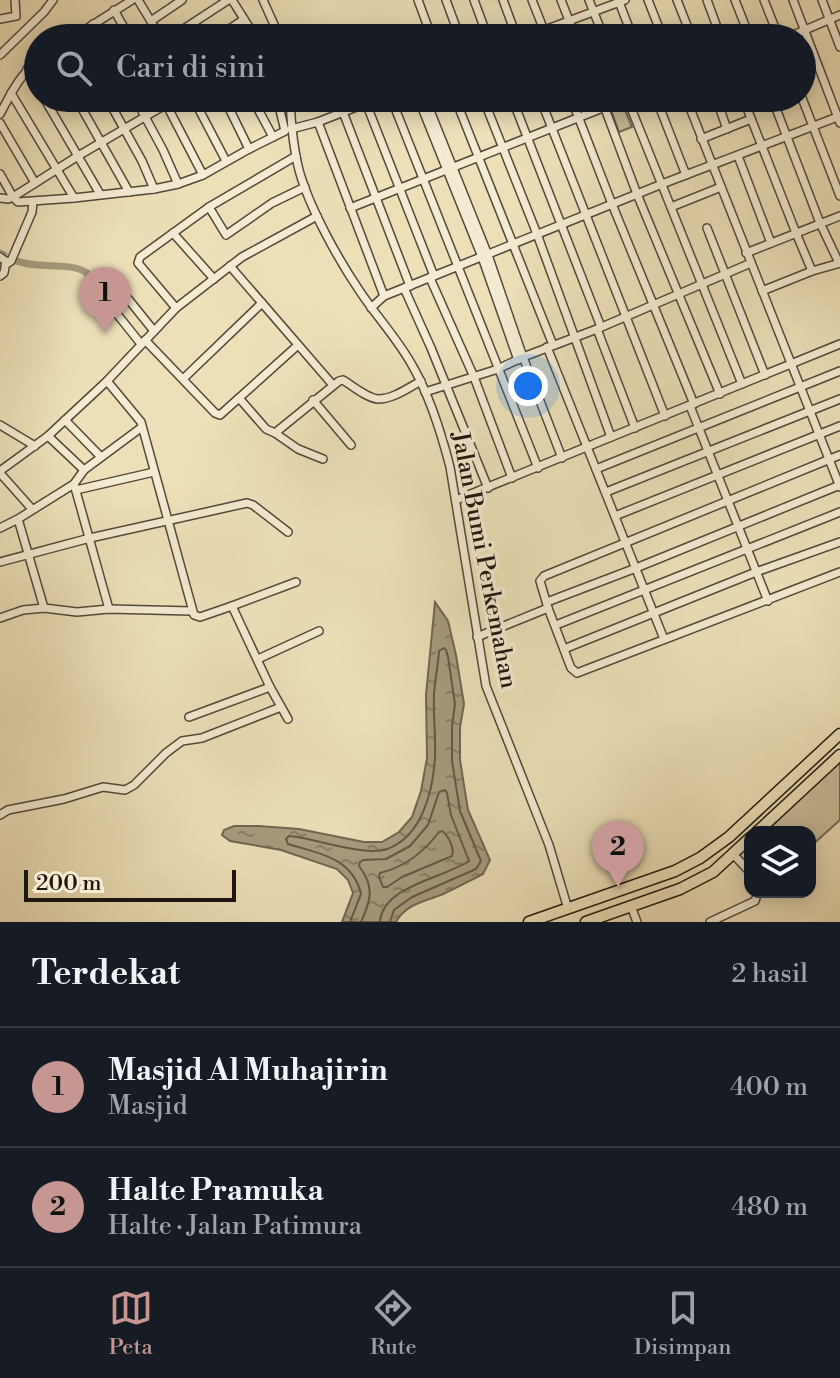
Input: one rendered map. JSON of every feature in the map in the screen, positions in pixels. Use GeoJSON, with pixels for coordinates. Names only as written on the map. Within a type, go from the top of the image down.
{"type":"FeatureCollection","features":[{"type":"Feature","properties":{"kind":"highway"},"geometry":{"type":"LineString","coordinates":[[529,922],[675,871],[700,858],[729,837],[840,734]]}},
{"type":"Feature","properties":{"kind":"highway"},"geometry":{"type":"LineString","coordinates":[[819,753],[830,765]]}},
{"type":"Feature","properties":{"kind":"highway"},"geometry":{"type":"LineString","coordinates":[[764,826],[840,755]]}},
{"type":"Feature","properties":{"kind":"highway"},"geometry":{"type":"LineString","coordinates":[[586,922],[680,889],[713,872],[744,844]]}},
{"type":"Feature","properties":{"kind":"street"},"geometry":{"type":"LineString","coordinates":[[0,19],[16,16],[15,0]]}},
{"type":"Feature","properties":{"kind":"street"},"geometry":{"type":"LineString","coordinates":[[32,24],[53,0]]}},
{"type":"Feature","properties":{"kind":"street"},"geometry":{"type":"LineString","coordinates":[[93,24],[132,0]]}},
{"type":"Feature","properties":{"kind":"street"},"geometry":{"type":"LineString","coordinates":[[138,0],[153,24]]}},
{"type":"Feature","properties":{"kind":"street"},"geometry":{"type":"LineString","coordinates":[[151,21],[182,0]]}},
{"type":"Feature","properties":{"kind":"street"},"geometry":{"type":"LineString","coordinates":[[192,24],[230,0],[246,24]]}},
{"type":"Feature","properties":{"kind":"street"},"geometry":{"type":"LineString","coordinates":[[263,0],[274,24]]}},
{"type":"Feature","properties":{"kind":"street"},"geometry":{"type":"LineString","coordinates":[[418,0],[427,24]]}},
{"type":"Feature","properties":{"kind":"street"},"geometry":{"type":"LineString","coordinates":[[446,0],[455,24]]}},
{"type":"Feature","properties":{"kind":"street"},"geometry":{"type":"LineString","coordinates":[[474,0],[483,24]]}},
{"type":"Feature","properties":{"kind":"street"},"geometry":{"type":"LineString","coordinates":[[503,0],[514,24]]}},
{"type":"Feature","properties":{"kind":"street"},"geometry":{"type":"LineString","coordinates":[[532,0],[541,24]]}},
{"type":"Feature","properties":{"kind":"street"},"geometry":{"type":"LineString","coordinates":[[561,0],[571,24]]}},
{"type":"Feature","properties":{"kind":"street"},"geometry":{"type":"LineString","coordinates":[[589,0],[599,24]]}},
{"type":"Feature","properties":{"kind":"street"},"geometry":{"type":"LineString","coordinates":[[648,0],[657,24]]}},
{"type":"Feature","properties":{"kind":"street"},"geometry":{"type":"LineString","coordinates":[[677,0],[686,24]]}},
{"type":"Feature","properties":{"kind":"street"},"geometry":{"type":"LineString","coordinates":[[707,0],[716,24]]}},
{"type":"Feature","properties":{"kind":"street"},"geometry":{"type":"LineString","coordinates":[[735,0],[744,24]]}},
{"type":"Feature","properties":{"kind":"street"},"geometry":{"type":"LineString","coordinates":[[764,0],[773,24]]}},
{"type":"Feature","properties":{"kind":"street"},"geometry":{"type":"LineString","coordinates":[[793,0],[802,24]]}},
{"type":"Feature","properties":{"kind":"street"},"geometry":{"type":"LineString","coordinates":[[822,0],[840,47]]}},
{"type":"Feature","properties":{"kind":"street"},"geometry":{"type":"LineString","coordinates":[[562,24],[622,1],[629,24]]}},
{"type":"Feature","properties":{"kind":"street"},"geometry":{"type":"LineString","coordinates":[[114,10],[122,24]]}},
{"type":"Feature","properties":{"kind":"street"},"geometry":{"type":"LineString","coordinates":[[816,24],[840,15]]}},
{"type":"Feature","properties":{"kind":"street"},"geometry":{"type":"LineString","coordinates":[[237,24],[243,20]]}},
{"type":"Feature","properties":{"kind":"street"},"geometry":{"type":"LineString","coordinates":[[0,55],[24,32]]}},
{"type":"Feature","properties":{"kind":"street"},"geometry":{"type":"LineString","coordinates":[[371,308],[384,296],[662,184],[839,118],[816,60]]}},
{"type":"Feature","properties":{"kind":"street"},"geometry":{"type":"LineString","coordinates":[[0,114],[24,74]]}},
{"type":"Feature","properties":{"kind":"street"},"geometry":{"type":"LineString","coordinates":[[11,93],[74,198]]}},
{"type":"Feature","properties":{"kind":"street"},"geometry":{"type":"LineString","coordinates":[[52,112],[100,194]]}},
{"type":"Feature","properties":{"kind":"street"},"geometry":{"type":"LineString","coordinates":[[84,112],[129,192]]}},
{"type":"Feature","properties":{"kind":"street"},"geometry":{"type":"LineString","coordinates":[[115,112],[154,189]]}},
{"type":"Feature","properties":{"kind":"street"},"geometry":{"type":"LineString","coordinates":[[143,112],[178,184]]}},
{"type":"Feature","properties":{"kind":"street"},"geometry":{"type":"LineString","coordinates":[[0,198],[13,197],[150,112]]}},
{"type":"Feature","properties":{"kind":"street"},"geometry":{"type":"LineString","coordinates":[[170,112],[203,175]]}},
{"type":"Feature","properties":{"kind":"street"},"geometry":{"type":"LineString","coordinates":[[200,112],[226,161]]}},
{"type":"Feature","properties":{"kind":"street"},"geometry":{"type":"LineString","coordinates":[[231,112],[249,149]]}},
{"type":"Feature","properties":{"kind":"street"},"geometry":{"type":"LineString","coordinates":[[260,112],[273,137]]}},
{"type":"Feature","properties":{"kind":"street"},"geometry":{"type":"LineString","coordinates":[[282,112],[289,130]]}},
{"type":"Feature","properties":{"kind":"street","name":"Jalan Bumi Perkemahan"},"geometry":{"type":"LineString","coordinates":[[290,112],[289,130],[305,187],[317,216],[349,274],[421,381],[441,432],[456,500],[486,686],[549,845],[568,909]]}},
{"type":"Feature","properties":{"kind":"street"},"geometry":{"type":"LineString","coordinates":[[0,174],[13,197],[20,202],[154,189],[203,175],[273,137],[343,112],[407,287],[488,488]]}},
{"type":"Feature","properties":{"kind":"street"},"geometry":{"type":"LineString","coordinates":[[370,112],[512,478]]}},
{"type":"Feature","properties":{"kind":"street"},"geometry":{"type":"LineString","coordinates":[[396,112],[538,468]]}},
{"type":"Feature","properties":{"kind":"street"},"geometry":{"type":"LineString","coordinates":[[424,112],[485,256],[521,358],[562,458]]}},
{"type":"Feature","properties":{"kind":"street"},"geometry":{"type":"LineString","coordinates":[[430,112],[450,169]]}},
{"type":"Feature","properties":{"kind":"street"},"geometry":{"type":"LineString","coordinates":[[460,112],[587,447],[664,639]]}},
{"type":"Feature","properties":{"kind":"street"},"geometry":{"type":"LineString","coordinates":[[489,112],[611,437]]}},
{"type":"Feature","properties":{"kind":"street"},"geometry":{"type":"LineString","coordinates":[[517,112],[562,224],[635,428]]}},
{"type":"Feature","properties":{"kind":"street"},"geometry":{"type":"LineString","coordinates":[[545,112],[665,416]]}},
{"type":"Feature","properties":{"kind":"street"},"geometry":{"type":"LineString","coordinates":[[576,112],[768,601]]}},
{"type":"Feature","properties":{"kind":"street"},"geometry":{"type":"LineString","coordinates":[[350,208],[592,112]]}},
{"type":"Feature","properties":{"kind":"street"},"geometry":{"type":"LineString","coordinates":[[607,112],[637,194],[720,394]]}},
{"type":"Feature","properties":{"kind":"street"},"geometry":{"type":"LineString","coordinates":[[634,112],[742,384]]}},
{"type":"Feature","properties":{"kind":"street"},"geometry":{"type":"LineString","coordinates":[[661,112],[686,175]]}},
{"type":"Feature","properties":{"kind":"street"},"geometry":{"type":"LineString","coordinates":[[477,637],[636,568],[840,486],[691,112]]}},
{"type":"Feature","properties":{"kind":"street"},"geometry":{"type":"LineString","coordinates":[[721,112],[727,129]]}},
{"type":"Feature","properties":{"kind":"street"},"geometry":{"type":"LineString","coordinates":[[748,112],[812,271]]}},
{"type":"Feature","properties":{"kind":"street"},"geometry":{"type":"LineString","coordinates":[[762,291],[840,263],[820,223],[777,112]]}},
{"type":"Feature","properties":{"kind":"street"},"geometry":{"type":"LineString","coordinates":[[807,112],[840,196]]}},
{"type":"Feature","properties":{"kind":"street"},"geometry":{"type":"LineString","coordinates":[[701,139],[751,119]]}},
{"type":"Feature","properties":{"kind":"street"},"geometry":{"type":"LineString","coordinates":[[318,122],[384,296]]}},
{"type":"Feature","properties":{"kind":"street"},"geometry":{"type":"LineString","coordinates":[[0,123],[35,183]]}},
{"type":"Feature","properties":{"kind":"street"},"geometry":{"type":"LineString","coordinates":[[176,308],[138,260],[209,207],[296,156]]}},
{"type":"Feature","properties":{"kind":"street"},"geometry":{"type":"LineString","coordinates":[[738,156],[771,243]]}},
{"type":"Feature","properties":{"kind":"street"},"geometry":{"type":"LineString","coordinates":[[209,207],[226,235],[272,203],[305,187]]}},
{"type":"Feature","properties":{"kind":"street"},"geometry":{"type":"LineString","coordinates":[[671,207],[721,187]]}},
{"type":"Feature","properties":{"kind":"street"},"geometry":{"type":"LineString","coordinates":[[3,259],[8,263],[11,261],[32,212],[33,202]]}},
{"type":"Feature","properties":{"kind":"street"},"geometry":{"type":"LineString","coordinates":[[32,509],[0,472],[48,436],[107,381],[176,308],[242,257],[317,216]]}},
{"type":"Feature","properties":{"kind":"street"},"geometry":{"type":"LineString","coordinates":[[746,253],[840,216]]}},
{"type":"Feature","properties":{"kind":"street"},"geometry":{"type":"LineString","coordinates":[[707,228],[765,375]]}},
{"type":"Feature","properties":{"kind":"street"},"geometry":{"type":"LineString","coordinates":[[173,233],[214,279]]}},
{"type":"Feature","properties":{"kind":"street"},"geometry":{"type":"LineString","coordinates":[[0,276],[4,273],[3,259]]}},
{"type":"Feature","properties":{"kind":"street"},"geometry":{"type":"LineString","coordinates":[[425,392],[498,369],[751,263]]}},
{"type":"Feature","properties":{"kind":"street"},"geometry":{"type":"LineString","coordinates":[[230,266],[332,384]]}},
{"type":"Feature","properties":{"kind":"street"},"geometry":{"type":"LineString","coordinates":[[108,274],[154,331]]}},
{"type":"Feature","properties":{"kind":"street"},"geometry":{"type":"LineString","coordinates":[[89,279],[143,342],[184,378],[217,415],[221,415],[298,345]]}},
{"type":"Feature","properties":{"kind":"street"},"geometry":{"type":"LineString","coordinates":[[184,378],[262,303]]}},
{"type":"Feature","properties":{"kind":"street"},"geometry":{"type":"LineString","coordinates":[[456,500],[840,344]]}},
{"type":"Feature","properties":{"kind":"street"},"geometry":{"type":"LineString","coordinates":[[596,469],[840,371]]}},
{"type":"Feature","properties":{"kind":"street"},"geometry":{"type":"LineString","coordinates":[[275,433],[339,381],[343,380],[380,399],[421,381]]}},
{"type":"Feature","properties":{"kind":"street"},"geometry":{"type":"LineString","coordinates":[[107,381],[141,422],[196,617],[296,582]]}},
{"type":"Feature","properties":{"kind":"street"},"geometry":{"type":"LineString","coordinates":[[239,398],[266,429],[298,449],[323,459]]}},
{"type":"Feature","properties":{"kind":"street"},"geometry":{"type":"LineString","coordinates":[[606,492],[840,399]]}},
{"type":"Feature","properties":{"kind":"street"},"geometry":{"type":"LineString","coordinates":[[313,400],[351,445]]}},
{"type":"Feature","properties":{"kind":"street"},"geometry":{"type":"LineString","coordinates":[[65,420],[101,457]]}},
{"type":"Feature","properties":{"kind":"street"},"geometry":{"type":"LineString","coordinates":[[0,425],[35,446]]}},
{"type":"Feature","properties":{"kind":"street"},"geometry":{"type":"LineString","coordinates":[[615,516],[840,426]]}},
{"type":"Feature","properties":{"kind":"street"},"geometry":{"type":"LineString","coordinates":[[109,609],[75,487],[84,470],[142,427]]}},
{"type":"Feature","properties":{"kind":"street"},"geometry":{"type":"LineString","coordinates":[[48,436],[84,470]]}},
{"type":"Feature","properties":{"kind":"street"},"geometry":{"type":"LineString","coordinates":[[840,455],[625,542],[542,578],[540,583],[571,668],[579,673],[840,572]]}},
{"type":"Feature","properties":{"kind":"street"},"geometry":{"type":"LineString","coordinates":[[0,528],[75,487],[154,472]]}},
{"type":"Feature","properties":{"kind":"street"},"geometry":{"type":"LineString","coordinates":[[0,562],[90,538],[247,503],[288,532]]}},
{"type":"Feature","properties":{"kind":"street"},"geometry":{"type":"LineString","coordinates":[[556,625],[840,512]]}},
{"type":"Feature","properties":{"kind":"street"},"geometry":{"type":"LineString","coordinates":[[18,519],[44,608]]}},
{"type":"Feature","properties":{"kind":"street"},"geometry":{"type":"LineString","coordinates":[[564,649],[840,542]]}},
{"type":"Feature","properties":{"kind":"street"},"geometry":{"type":"LineString","coordinates":[[232,606],[288,719]]}},
{"type":"Feature","properties":{"kind":"street"},"geometry":{"type":"LineString","coordinates":[[0,618],[23,610],[44,608],[77,612],[109,609],[192,611]]}},
{"type":"Feature","properties":{"kind":"street"},"geometry":{"type":"LineString","coordinates":[[258,659],[319,631]]}},
{"type":"Feature","properties":{"kind":"street"},"geometry":{"type":"LineString","coordinates":[[189,717],[270,687]]}},
{"type":"Feature","properties":{"kind":"street"},"geometry":{"type":"LineString","coordinates":[[0,815],[8,810],[64,799],[103,787],[125,790],[182,741],[202,738],[281,707]]}},
{"type":"Feature","properties":{"kind":"street"},"geometry":{"type":"LineString","coordinates":[[733,854],[744,866]]}},
{"type":"Feature","properties":{"kind":"street"},"geometry":{"type":"LineString","coordinates":[[710,922],[756,898]]}},
{"type":"Feature","properties":{"kind":"street"},"geometry":{"type":"LineString","coordinates":[[631,906],[637,922]]}},
{"type":"Feature","properties":{"kind":"shaded area"},"geometry":{"type":"Polygon","coordinates":[[[612,112],[626,112],[632,127],[619,132],[612,112]]]}},
{"type":"Feature","properties":{"kind":"shaded area"},"geometry":{"type":"Polygon","coordinates":[[[840,761],[840,820],[816,842],[816,826],[767,826],[840,761]]]}},
{"type":"Feature","properties":{"kind":"water"},"geometry":{"type":"Polygon","coordinates":[[[435,602],[448,621],[464,704],[460,760],[468,810],[490,860],[483,874],[410,908],[396,922],[342,922],[353,893],[348,880],[337,869],[281,850],[230,841],[222,835],[224,830],[234,826],[259,826],[382,842],[399,832],[412,817],[427,758],[426,695],[435,602]]]}},
{"type":"Feature","properties":{"kind":"waterway"},"geometry":{"type":"LineString","coordinates":[[0,253],[4,255]]}},
{"type":"Feature","properties":{"kind":"waterway"},"geometry":{"type":"LineString","coordinates":[[14,260],[33,265],[72,267],[87,273]]}},
{"type":"Feature","properties":{"kind":"place","name":"Masjid Al Muhajirin"},"geometry":{"type":"Point","coordinates":[105,333]}},
{"type":"Feature","properties":{"kind":"place","name":"Halte Pramuka"},"geometry":{"type":"Point","coordinates":[618,887]}}]}
